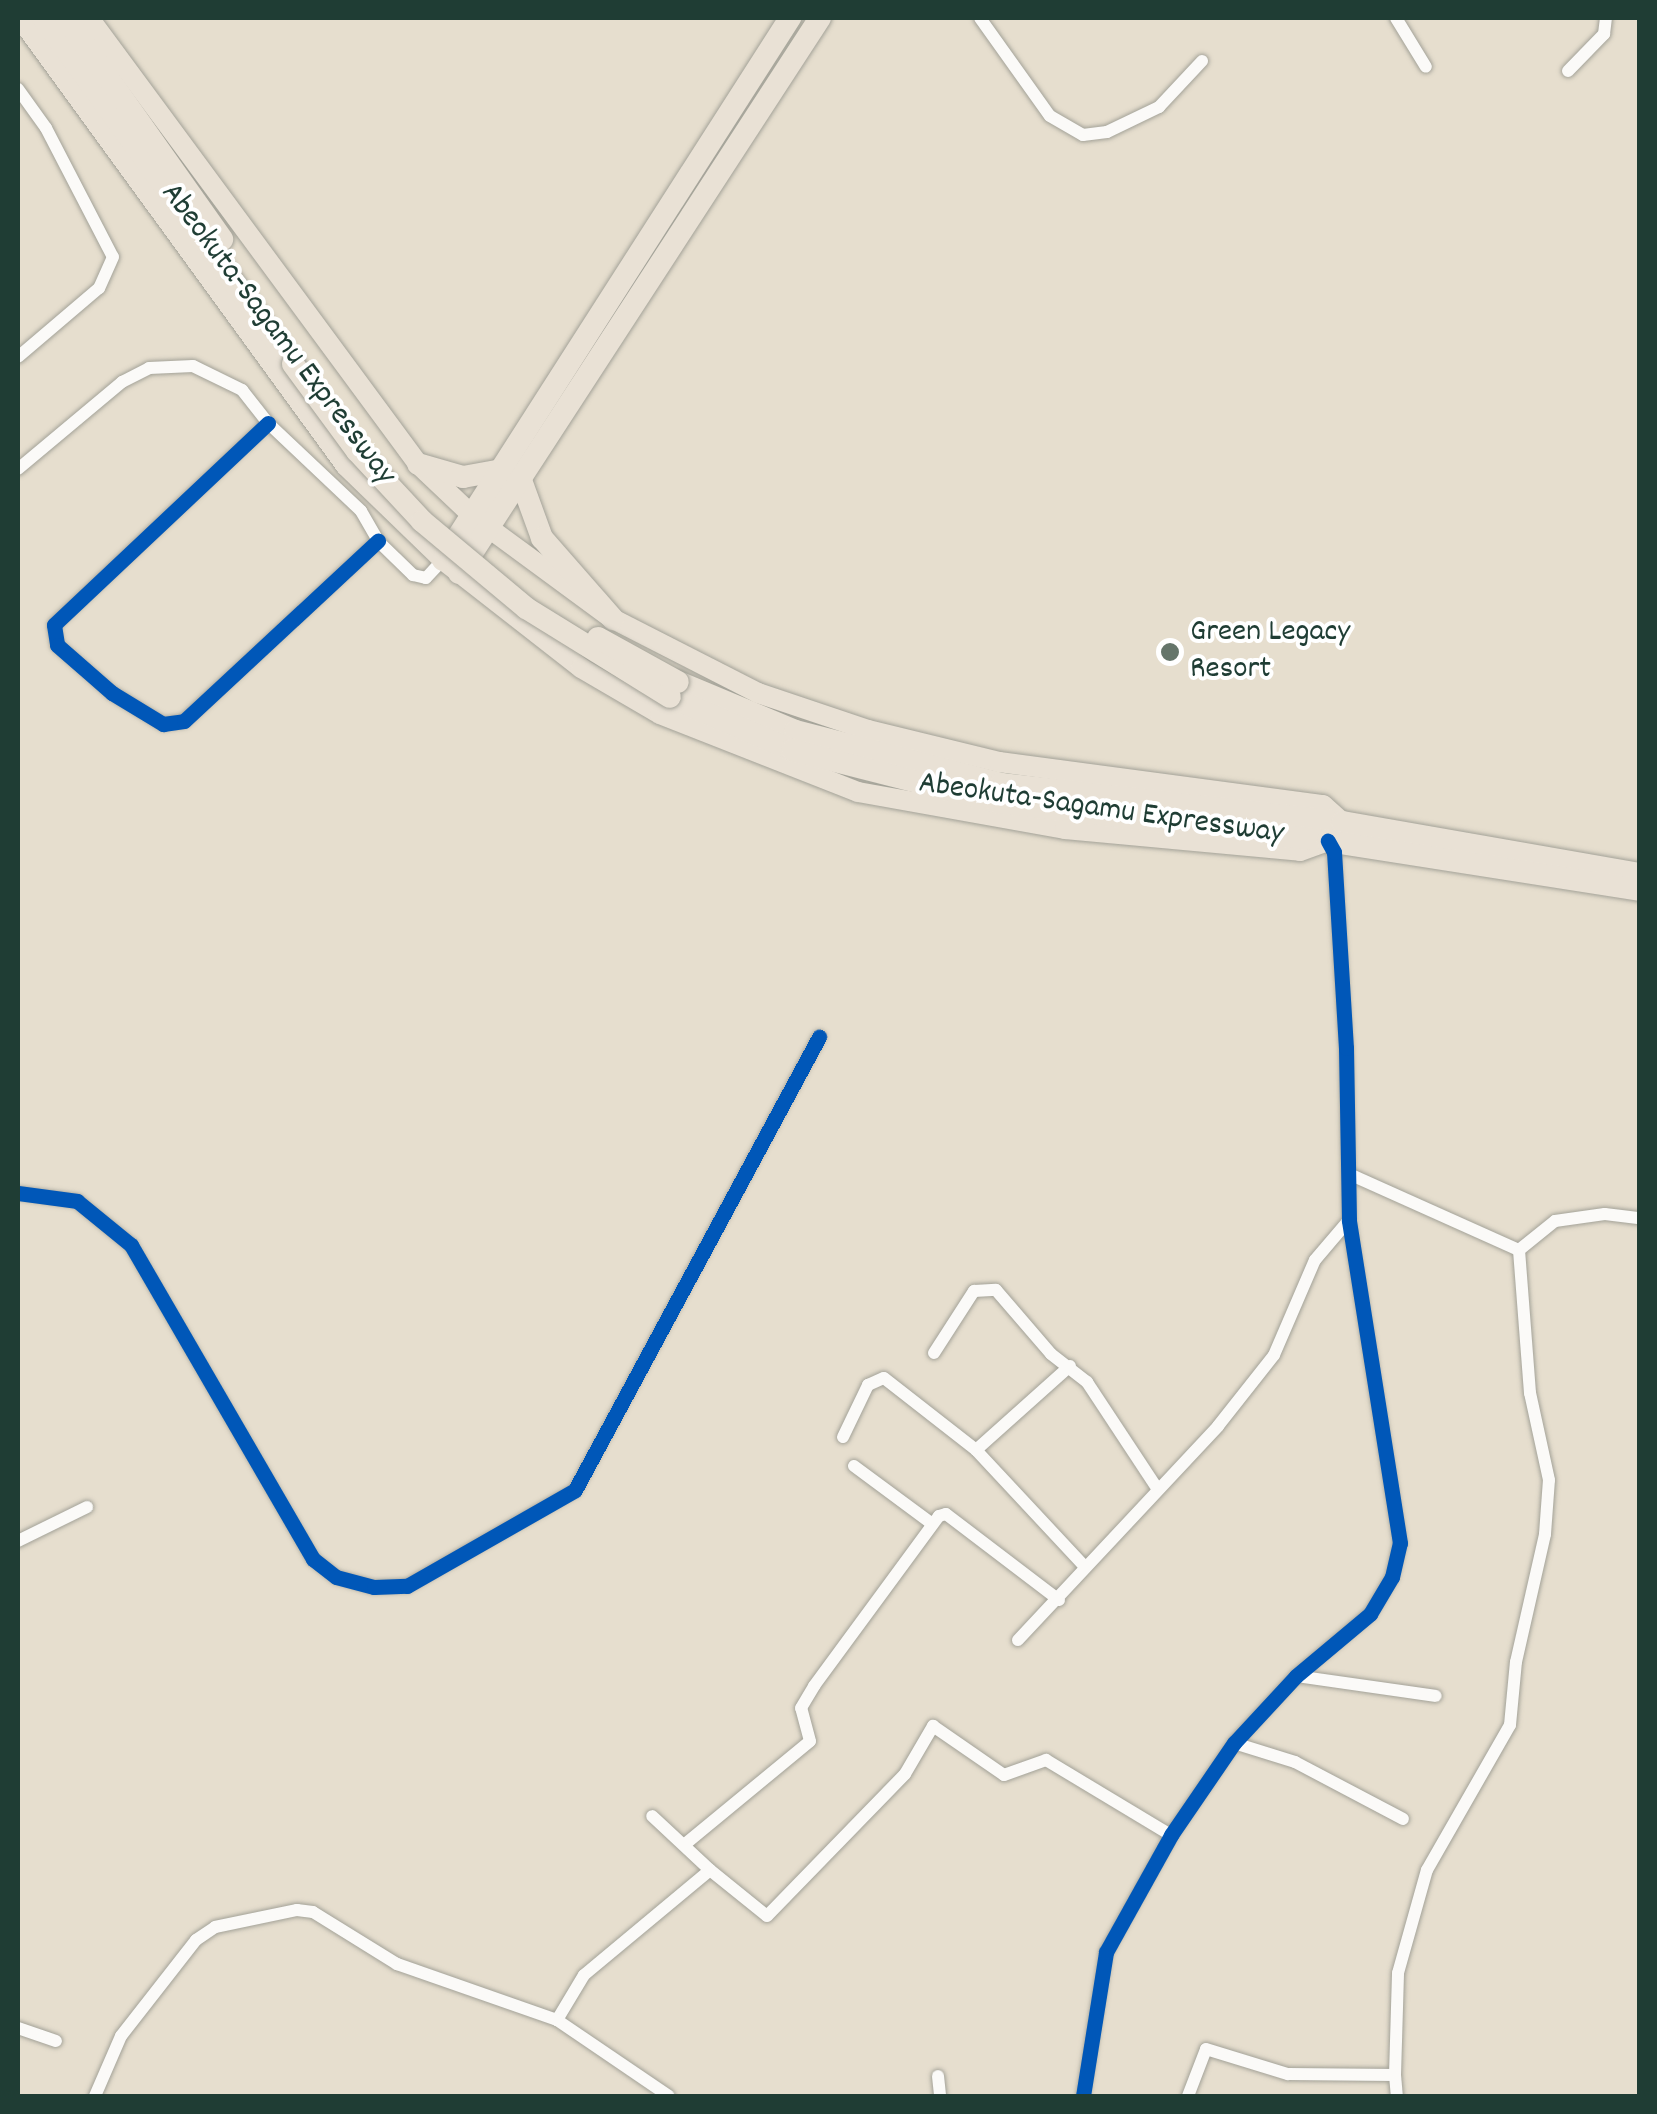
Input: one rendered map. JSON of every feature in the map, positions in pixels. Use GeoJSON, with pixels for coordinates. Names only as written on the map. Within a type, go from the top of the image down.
{"type":"FeatureCollection","features":[{"type":"Feature","properties":{"kind":"highway","name":"Abeokuta-Sagamu Expressway"},"geometry":{"type":"LineString","coordinates":[[43,18],[298,360],[396,473],[501,569],[674,689],[795,731],[1002,784],[1640,874]]}},
{"type":"Feature","properties":{"kind":"highway","name":"Abeokuta-Sagamu Expressway"},"geometry":{"type":"LineString","coordinates":[[66,18],[298,360]]}},
{"type":"Feature","properties":{"kind":"highway"},"geometry":{"type":"LineString","coordinates":[[514,476],[790,18]]}},
{"type":"Feature","properties":{"kind":"highway"},"geometry":{"type":"LineString","coordinates":[[451,566],[820,18]]}},
{"type":"Feature","properties":{"kind":"highway"},"geometry":{"type":"LineString","coordinates":[[418,464],[463,477],[514,476]]}},
{"type":"Feature","properties":{"kind":"highway"},"geometry":{"type":"LineString","coordinates":[[514,476],[542,538],[613,619]]}},
{"type":"Feature","properties":{"kind":"highway","name":"Abeokuta-Sagamu Expressway"},"geometry":{"type":"LineString","coordinates":[[1335,832],[1640,890]]}},
{"type":"Feature","properties":{"kind":"main road"},"geometry":{"type":"LineString","coordinates":[[20,18],[334,451],[451,566],[581,668],[660,714],[858,792],[1065,829],[1300,851],[1335,832],[1322,805],[999,762],[868,730],[758,693],[613,619],[482,523],[418,464],[89,18]]}},
{"type":"Feature","properties":{"kind":"street"},"geometry":{"type":"LineString","coordinates":[[980,18],[1050,116],[1083,134],[1107,132],[1159,107],[1202,61]]}},
{"type":"Feature","properties":{"kind":"street"},"geometry":{"type":"LineString","coordinates":[[1396,18],[1426,67]]}},
{"type":"Feature","properties":{"kind":"street"},"geometry":{"type":"LineString","coordinates":[[1568,72],[1604,34],[1606,18]]}},
{"type":"Feature","properties":{"kind":"street"},"geometry":{"type":"LineString","coordinates":[[18,89],[46,128],[112,257],[98,288],[18,355]]}},
{"type":"Feature","properties":{"kind":"street"},"geometry":{"type":"LineString","coordinates":[[18,469],[122,382],[150,368],[193,366],[216,372],[242,390],[268,423],[362,511],[378,541],[413,575],[426,578],[451,566]]}},
{"type":"Feature","properties":{"kind":"street"},"geometry":{"type":"LineString","coordinates":[[268,423],[54,625],[57,645],[112,693],[164,724],[184,721],[378,541]]}},
{"type":"Feature","properties":{"kind":"street"},"geometry":{"type":"LineString","coordinates":[[1083,2096],[1106,1952],[1171,1834],[1234,1742],[1296,1676],[1370,1614],[1392,1577],[1400,1543],[1349,1220],[1335,832]]}},
{"type":"Feature","properties":{"kind":"street"},"geometry":{"type":"LineString","coordinates":[[18,1193],[77,1201],[131,1245],[313,1559],[336,1577],[374,1587],[407,1586],[575,1490],[819,1037]]}},
{"type":"Feature","properties":{"kind":"street"},"geometry":{"type":"LineString","coordinates":[[1349,1174],[1518,1250]]}},
{"type":"Feature","properties":{"kind":"street"},"geometry":{"type":"LineString","coordinates":[[1518,1250],[1554,1221],[1605,1214],[1640,1218]]}},
{"type":"Feature","properties":{"kind":"street"},"geometry":{"type":"LineString","coordinates":[[1018,1640],[1059,1600],[1274,1355],[1315,1260],[1349,1220]]}},
{"type":"Feature","properties":{"kind":"street"},"geometry":{"type":"LineString","coordinates":[[1397,2096],[1398,1973],[1426,1870],[1510,1725],[1516,1662],[1545,1534],[1549,1480],[1530,1393],[1518,1250]]}},
{"type":"Feature","properties":{"kind":"street"},"geometry":{"type":"LineString","coordinates":[[934,1353],[974,1291],[986,1287],[996,1290],[1070,1366],[1158,1488]]}},
{"type":"Feature","properties":{"kind":"street"},"geometry":{"type":"LineString","coordinates":[[976,1450],[1070,1366]]}},
{"type":"Feature","properties":{"kind":"street"},"geometry":{"type":"LineString","coordinates":[[843,1437],[868,1386],[884,1378],[976,1450],[1085,1567]]}},
{"type":"Feature","properties":{"kind":"street"},"geometry":{"type":"LineString","coordinates":[[854,1466],[931,1522]]}},
{"type":"Feature","properties":{"kind":"street"},"geometry":{"type":"LineString","coordinates":[[18,1542],[86,1507]]}},
{"type":"Feature","properties":{"kind":"street"},"geometry":{"type":"LineString","coordinates":[[684,1845],[810,1741],[801,1708],[931,1522],[946,1514],[1059,1600]]}},
{"type":"Feature","properties":{"kind":"street"},"geometry":{"type":"LineString","coordinates":[[1296,1676],[1436,1696]]}},
{"type":"Feature","properties":{"kind":"street"},"geometry":{"type":"LineString","coordinates":[[652,1816],[767,1916],[905,1774],[933,1726],[1004,1775],[1046,1760],[1171,1834]]}},
{"type":"Feature","properties":{"kind":"street"},"geometry":{"type":"LineString","coordinates":[[1234,1742],[1295,1762],[1403,1819]]}},
{"type":"Feature","properties":{"kind":"street"},"geometry":{"type":"LineString","coordinates":[[557,2020],[584,1975],[710,1870]]}},
{"type":"Feature","properties":{"kind":"street"},"geometry":{"type":"LineString","coordinates":[[95,2096],[120,2036],[170,1966],[215,1927],[275,1912],[313,1912],[398,1964],[557,2020],[668,2096]]}},
{"type":"Feature","properties":{"kind":"street"},"geometry":{"type":"LineString","coordinates":[[18,2028],[56,2041]]}},
{"type":"Feature","properties":{"kind":"street"},"geometry":{"type":"LineString","coordinates":[[1188,2096],[1206,2049],[1288,2074],[1395,2075]]}},
{"type":"Feature","properties":{"kind":"street"},"geometry":{"type":"LineString","coordinates":[[938,2076],[940,2096]]}},
{"type":"Feature","properties":{"kind":"cycle path"},"geometry":{"type":"LineString","coordinates":[[268,423],[54,625],[57,645],[112,693],[163,724],[184,721],[378,541]]}},
{"type":"Feature","properties":{"kind":"cycle path"},"geometry":{"type":"LineString","coordinates":[[1083,2096],[1106,1952],[1171,1835],[1234,1743],[1296,1676],[1370,1614],[1392,1577],[1400,1543],[1349,1220],[1346,1048],[1334,852],[1328,841]]}},
{"type":"Feature","properties":{"kind":"cycle path"},"geometry":{"type":"LineString","coordinates":[[18,1193],[77,1201],[131,1245],[313,1559],[336,1577],[374,1587],[407,1586],[575,1490],[819,1037]]}},
{"type":"Feature","properties":{"kind":"place","name":"Green Legacy Resort"},"geometry":{"type":"Point","coordinates":[1170,652]}}]}
